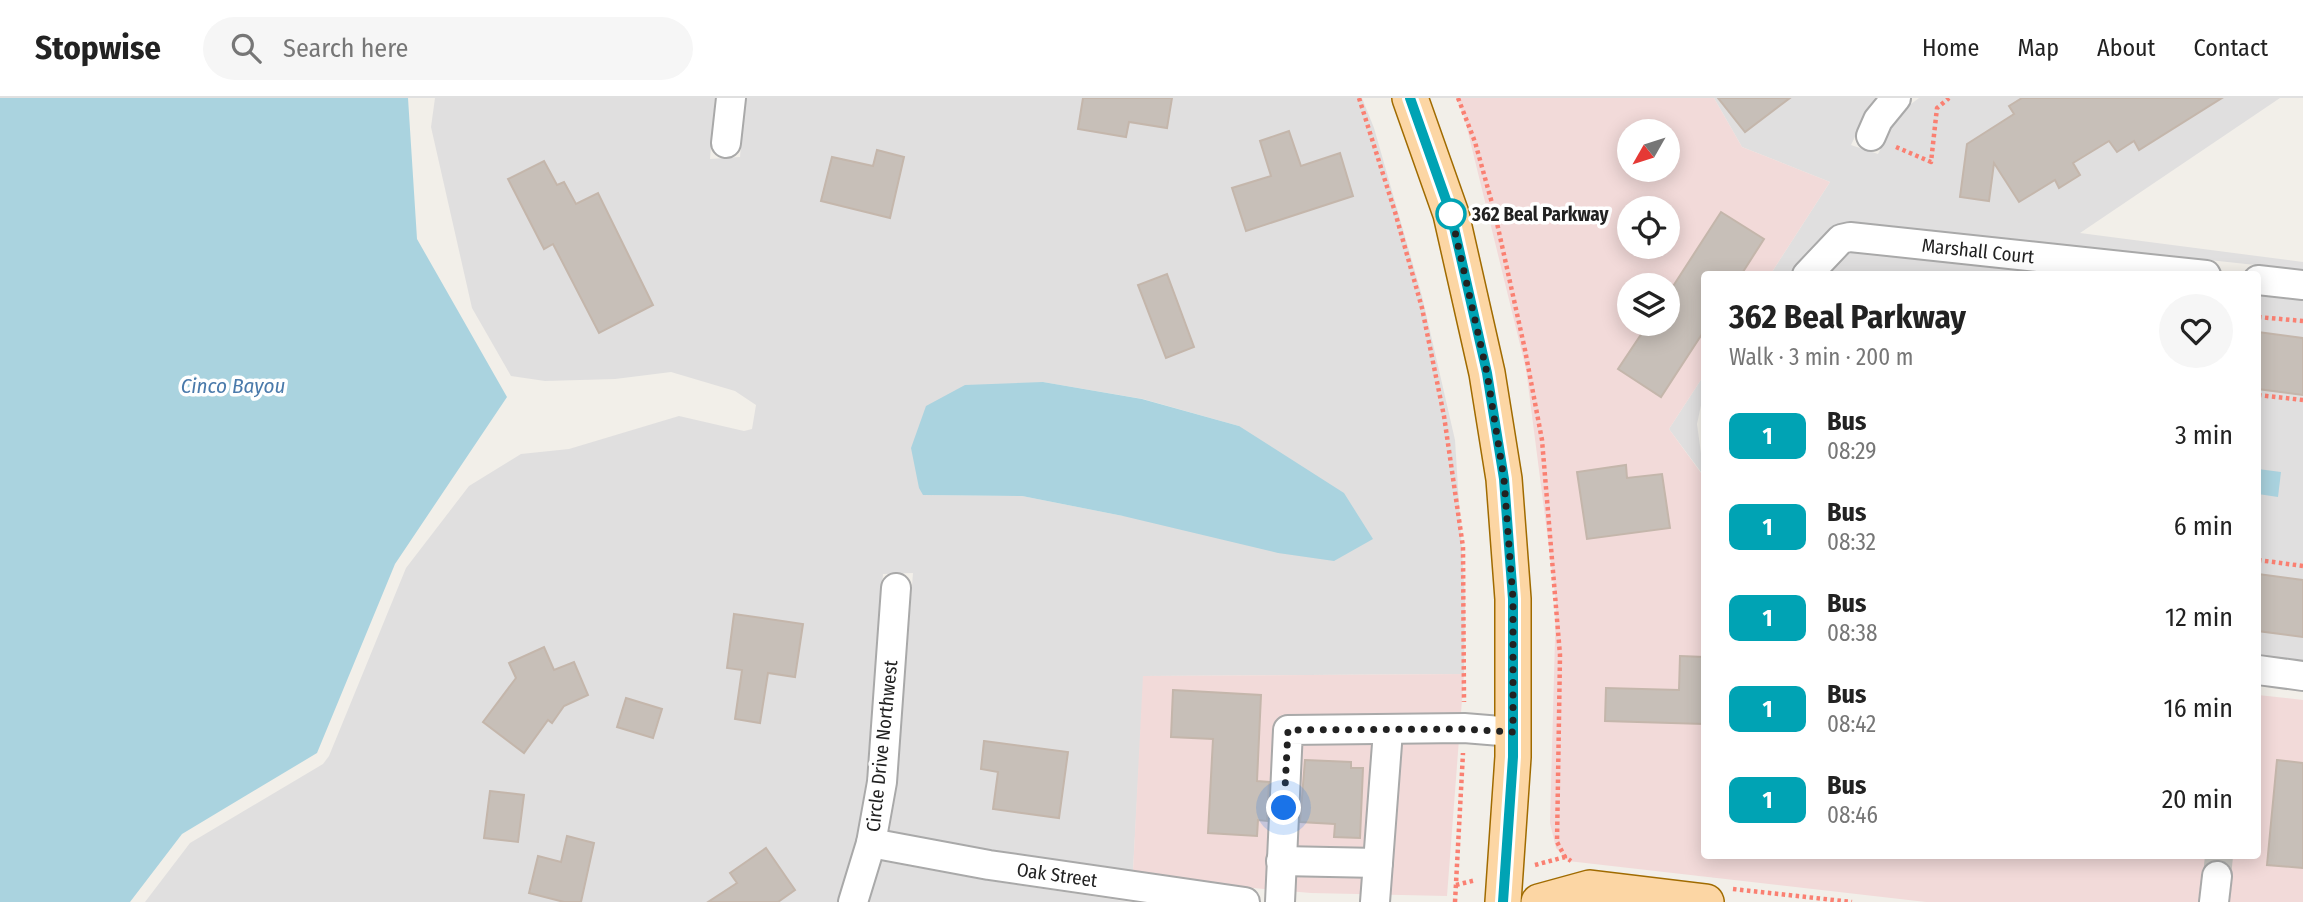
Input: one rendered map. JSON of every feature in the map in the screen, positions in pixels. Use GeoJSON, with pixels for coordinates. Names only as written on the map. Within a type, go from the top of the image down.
{"type":"FeatureCollection","features":[{"type":"Feature","properties":{"kind":"main road"},"geometry":{"type":"LineString","coordinates":[[1410,98],[1451,214],[1487,373],[1504,479],[1513,599],[1513,732],[1503,902]]}},
{"type":"Feature","properties":{"kind":"main road"},"geometry":{"type":"LineString","coordinates":[[1539,902],[1590,888],[1714,895]]}},
{"type":"Feature","properties":{"kind":"street"},"geometry":{"type":"LineString","coordinates":[[726,143],[730,98]]}},
{"type":"Feature","properties":{"kind":"street"},"geometry":{"type":"LineString","coordinates":[[1871,136],[1878,120],[1896,98]]}},
{"type":"Feature","properties":{"kind":"street","name":"Marshall Court"},"geometry":{"type":"LineString","coordinates":[[1811,271],[1841,239],[1850,237],[2169,271]]}},
{"type":"Feature","properties":{"kind":"street"},"geometry":{"type":"LineString","coordinates":[[2261,280],[2303,285]]}},
{"type":"Feature","properties":{"kind":"street","name":"Circle Drive Northwest"},"geometry":{"type":"LineString","coordinates":[[853,902],[871,843],[883,768],[896,588]]}},
{"type":"Feature","properties":{"kind":"street"},"geometry":{"type":"LineString","coordinates":[[2261,670],[2303,676]]}},
{"type":"Feature","properties":{"kind":"street"},"geometry":{"type":"LineString","coordinates":[[1280,902],[1288,730],[1464,729],[1513,732]]}},
{"type":"Feature","properties":{"kind":"street"},"geometry":{"type":"LineString","coordinates":[[1375,902],[1388,731]]}},
{"type":"Feature","properties":{"kind":"street","name":"Oak Street"},"geometry":{"type":"LineString","coordinates":[[871,843],[989,865],[1228,901]]}},
{"type":"Feature","properties":{"kind":"street"},"geometry":{"type":"LineString","coordinates":[[1282,861],[1378,863]]}},
{"type":"Feature","properties":{"kind":"path"},"geometry":{"type":"LineString","coordinates":[[1359,98],[1418,296],[1444,416],[1463,547],[1463,784],[1455,902]]}},
{"type":"Feature","properties":{"kind":"path"},"geometry":{"type":"LineString","coordinates":[[1458,98],[1475,142],[1495,214],[1542,440],[1560,655],[1557,842],[1564,857],[1576,865]]}},
{"type":"Feature","properties":{"kind":"path"},"geometry":{"type":"LineString","coordinates":[[1871,136],[1931,162],[1937,108],[1949,98]]}},
{"type":"Feature","properties":{"kind":"path"},"geometry":{"type":"LineString","coordinates":[[2261,317],[2303,321]]}},
{"type":"Feature","properties":{"kind":"path"},"geometry":{"type":"LineString","coordinates":[[2261,395],[2303,400]]}},
{"type":"Feature","properties":{"kind":"path"},"geometry":{"type":"LineString","coordinates":[[2261,560],[2303,566]]}},
{"type":"Feature","properties":{"kind":"path"},"geometry":{"type":"LineString","coordinates":[[1714,895],[1852,902]]}},
{"type":"Feature","properties":{"kind":"shaded area"},"geometry":{"type":"Polygon","coordinates":[[[435,98],[715,98],[710,159],[740,157],[745,98],[1362,98],[1374,128],[1422,296],[1455,440],[1465,600],[1464,674],[1144,676],[1133,871],[994,851],[888,831],[897,781],[913,573],[883,574],[866,782],[856,842],[837,902],[145,902],[190,843],[323,764],[329,756],[406,568],[469,486],[521,454],[569,449],[679,416],[744,431],[752,429],[756,405],[735,391],[671,372],[615,379],[545,381],[511,376],[472,308],[431,127],[435,98]],[[1043,382],[923,495],[1022,496],[1123,516],[1239,426],[1143,399],[1043,382]]]}},
{"type":"Feature","properties":{"kind":"shaded area"},"geometry":{"type":"Polygon","coordinates":[[[1456,98],[1714,98],[1742,147],[1830,182],[1773,271],[1701,271],[1701,380],[1669,429],[1701,473],[1701,859],[2261,859],[2261,695],[2303,700],[2303,902],[1926,902],[1568,861],[1556,848],[1550,823],[1556,602],[1526,369],[1464,116],[1456,98]]]}},
{"type":"Feature","properties":{"kind":"shaded area"},"geometry":{"type":"Polygon","coordinates":[[[1714,98],[1878,98],[1867,112],[1851,145],[1878,154],[1903,110],[1919,98],[2280,98],[2080,233],[2303,262],[2303,270],[1854,222],[1840,224],[1830,230],[1792,271],[1773,271],[1830,182],[1742,147],[1714,98]]]}},
{"type":"Feature","properties":{"kind":"shaded area"},"geometry":{"type":"Polygon","coordinates":[[[1849,252],[2025,271],[1830,271],[1849,252]]]}},
{"type":"Feature","properties":{"kind":"shaded area"},"geometry":{"type":"Polygon","coordinates":[[[2261,295],[2303,300],[2303,660],[2261,655],[2261,295]]]}},
{"type":"Feature","properties":{"kind":"shaded area"},"geometry":{"type":"Polygon","coordinates":[[[1701,380],[1701,405],[1697,424],[1701,472],[1669,429],[1701,380]]]}},
{"type":"Feature","properties":{"kind":"shaded area"},"geometry":{"type":"Polygon","coordinates":[[[1464,674],[1447,896],[1311,893],[1253,888],[1133,871],[1143,676],[1464,674]]]}},
{"type":"Feature","properties":{"kind":"shaded area"},"geometry":{"type":"Polygon","coordinates":[[[881,861],[985,880],[1131,902],[868,902],[881,861]]]}},
{"type":"Feature","properties":{"kind":"water","name":"Cinco Bayou"},"geometry":{"type":"Polygon","coordinates":[[[0,98],[408,98],[417,239],[507,397],[395,564],[317,753],[182,834],[130,902],[0,902],[0,98]]]}},
{"type":"Feature","properties":{"kind":"water"},"geometry":{"type":"Polygon","coordinates":[[[1043,382],[1142,399],[1239,426],[1344,493],[1373,539],[1334,561],[1278,553],[1123,516],[1022,496],[923,495],[919,488],[911,448],[926,406],[965,385],[1043,382]]]}},
{"type":"Feature","properties":{"kind":"water"},"geometry":{"type":"Polygon","coordinates":[[[2261,469],[2281,472],[2278,497],[2261,494],[2261,469]]]}},
{"type":"Feature","properties":{"kind":"building"},"geometry":{"type":"Polygon","coordinates":[[[1083,98],[1172,98],[1167,128],[1129,122],[1126,137],[1078,129],[1083,98]]]}},
{"type":"Feature","properties":{"kind":"building"},"geometry":{"type":"Polygon","coordinates":[[[1718,98],[1790,98],[1745,132],[1718,98]]]}},
{"type":"Feature","properties":{"kind":"building"},"geometry":{"type":"Polygon","coordinates":[[[2022,98],[2222,98],[2139,150],[2134,141],[2117,152],[2109,141],[2073,163],[2080,175],[2059,188],[2055,180],[2019,202],[1994,163],[1989,201],[1960,197],[1967,144],[2014,114],[2009,106],[2022,98]]]}},
{"type":"Feature","properties":{"kind":"building"},"geometry":{"type":"Polygon","coordinates":[[[1289,131],[1301,166],[1340,153],[1353,196],[1246,231],[1232,188],[1271,176],[1260,141],[1289,131]]]}},
{"type":"Feature","properties":{"kind":"building"},"geometry":{"type":"Polygon","coordinates":[[[877,150],[904,157],[890,218],[821,201],[832,157],[873,166],[877,150]]]}},
{"type":"Feature","properties":{"kind":"building"},"geometry":{"type":"Polygon","coordinates":[[[544,161],[557,185],[564,182],[576,204],[598,193],[653,305],[599,333],[553,244],[544,249],[508,179],[544,161]]]}},
{"type":"Feature","properties":{"kind":"building"},"geometry":{"type":"Polygon","coordinates":[[[1721,212],[1764,239],[1744,271],[1701,271],[1701,336],[1661,397],[1618,369],[1640,336],[1680,336],[1680,275],[1721,212]]]}},
{"type":"Feature","properties":{"kind":"building"},"geometry":{"type":"Polygon","coordinates":[[[1167,274],[1194,347],[1166,358],[1138,285],[1167,274]]]}},
{"type":"Feature","properties":{"kind":"building"},"geometry":{"type":"Polygon","coordinates":[[[2261,332],[2303,338],[2303,395],[2261,389],[2261,332]]]}},
{"type":"Feature","properties":{"kind":"building"},"geometry":{"type":"Polygon","coordinates":[[[1626,465],[1627,478],[1662,474],[1670,528],[1587,539],[1577,472],[1626,465]]]}},
{"type":"Feature","properties":{"kind":"building"},"geometry":{"type":"Polygon","coordinates":[[[2261,574],[2303,580],[2303,637],[2261,631],[2261,574]]]}},
{"type":"Feature","properties":{"kind":"building"},"geometry":{"type":"Polygon","coordinates":[[[734,614],[803,624],[795,677],[768,673],[760,723],[735,719],[742,670],[727,668],[734,614]]]}},
{"type":"Feature","properties":{"kind":"building"},"geometry":{"type":"Polygon","coordinates":[[[544,647],[554,670],[574,662],[588,695],[564,706],[552,723],[548,720],[524,753],[483,722],[516,678],[509,663],[544,647]]]}},
{"type":"Feature","properties":{"kind":"building"},"geometry":{"type":"Polygon","coordinates":[[[1680,656],[1701,657],[1701,724],[1605,721],[1606,688],[1679,690],[1680,656]]]}},
{"type":"Feature","properties":{"kind":"building"},"geometry":{"type":"Polygon","coordinates":[[[1173,690],[1261,695],[1257,781],[1269,782],[1267,821],[1258,820],[1257,836],[1208,833],[1213,739],[1171,737],[1173,690]]]}},
{"type":"Feature","properties":{"kind":"building"},"geometry":{"type":"Polygon","coordinates":[[[626,698],[662,709],[653,738],[617,727],[626,698]]]}},
{"type":"Feature","properties":{"kind":"building"},"geometry":{"type":"Polygon","coordinates":[[[984,741],[1068,752],[1059,818],[993,809],[998,772],[981,769],[984,741]]]}},
{"type":"Feature","properties":{"kind":"building"},"geometry":{"type":"Polygon","coordinates":[[[1305,760],[1351,762],[1351,768],[1363,768],[1360,838],[1334,837],[1335,824],[1300,822],[1305,760]]]}},
{"type":"Feature","properties":{"kind":"building"},"geometry":{"type":"Polygon","coordinates":[[[2277,760],[2303,763],[2303,868],[2267,865],[2277,760]]]}},
{"type":"Feature","properties":{"kind":"building"},"geometry":{"type":"Polygon","coordinates":[[[490,791],[524,795],[518,842],[484,838],[490,791]]]}},
{"type":"Feature","properties":{"kind":"building"},"geometry":{"type":"Polygon","coordinates":[[[567,836],[594,843],[581,902],[564,902],[529,893],[538,856],[561,862],[567,836]]]}},
{"type":"Feature","properties":{"kind":"building"},"geometry":{"type":"Polygon","coordinates":[[[766,848],[795,890],[778,902],[708,902],[737,883],[730,873],[766,848]]]}},
{"type":"Feature","properties":{"kind":"tunnel"},"geometry":{"type":"LineString","coordinates":[[2217,876],[2219,859]]}},
{"type":"Feature","properties":{"kind":"bus line","name":"1"},"geometry":{"type":"LineString","coordinates":[[1410,98],[1451,214],[1487,373],[1504,479],[1513,599],[1513,757],[1503,902]]}},
{"type":"Feature","properties":{"kind":"place","name":"362 Beal Parkway"},"geometry":{"type":"Point","coordinates":[1451,214]}},
{"type":"Feature","properties":{"kind":"route"},"geometry":{"type":"LineString","coordinates":[[1284,808],[1288,730],[1464,729],[1513,732],[1513,599],[1504,479],[1487,373],[1451,214]]}}]}
